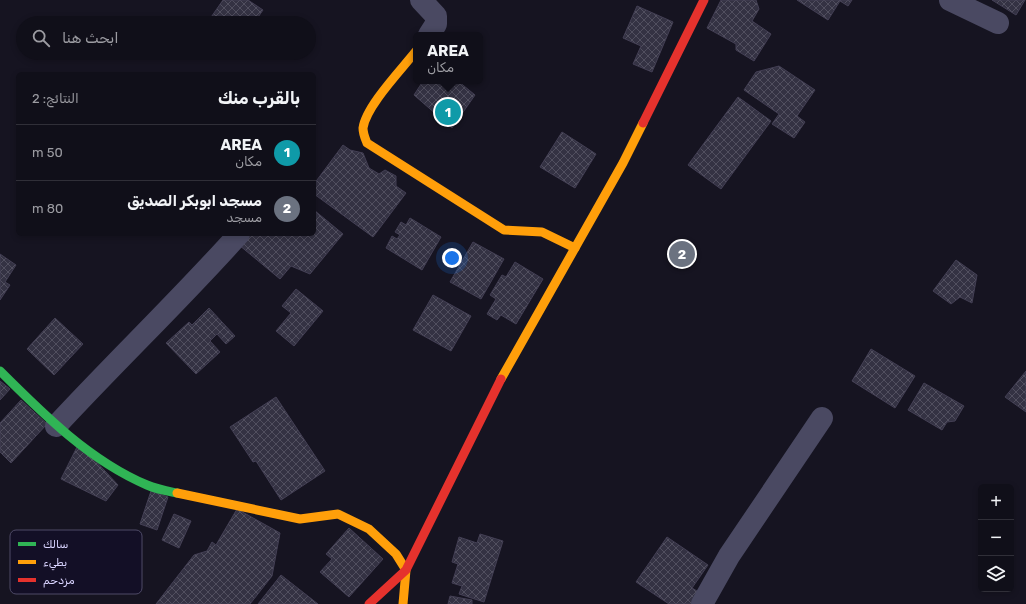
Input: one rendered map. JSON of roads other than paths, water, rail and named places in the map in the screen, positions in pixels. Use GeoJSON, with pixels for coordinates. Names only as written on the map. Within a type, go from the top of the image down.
{"type":"FeatureCollection","features":[{"type":"Feature","properties":{"kind":"street"},"geometry":{"type":"LineString","coordinates":[[421,0],[436,16],[436,24],[430,32]]}},
{"type":"Feature","properties":{"kind":"street"},"geometry":{"type":"LineString","coordinates":[[370,604],[406,570],[512,359],[623,163],[704,0]]}},
{"type":"Feature","properties":{"kind":"street"},"geometry":{"type":"LineString","coordinates":[[950,0],[998,23]]}},
{"type":"Feature","properties":{"kind":"street"},"geometry":{"type":"LineString","coordinates":[[413,55],[371,110],[364,123],[363,135],[366,143],[504,230],[542,232],[575,248]]}},
{"type":"Feature","properties":{"kind":"street"},"geometry":{"type":"LineString","coordinates":[[56,426],[96,382],[195,283],[237,236]]}},
{"type":"Feature","properties":{"kind":"street"},"geometry":{"type":"LineString","coordinates":[[0,371],[56,426],[117,470],[148,486],[200,500],[300,518],[338,514],[368,529],[396,554],[406,570],[403,604]]}},
{"type":"Feature","properties":{"kind":"street"},"geometry":{"type":"LineString","coordinates":[[702,604],[729,556],[822,418]]}},
{"type":"Feature","properties":{"kind":"place","name":"AREA"},"geometry":{"type":"Point","coordinates":[448,112]}},
{"type":"Feature","properties":{"kind":"place","name":"مسجد ابوبكر الصديق"},"geometry":{"type":"Point","coordinates":[682,254]}}]}
